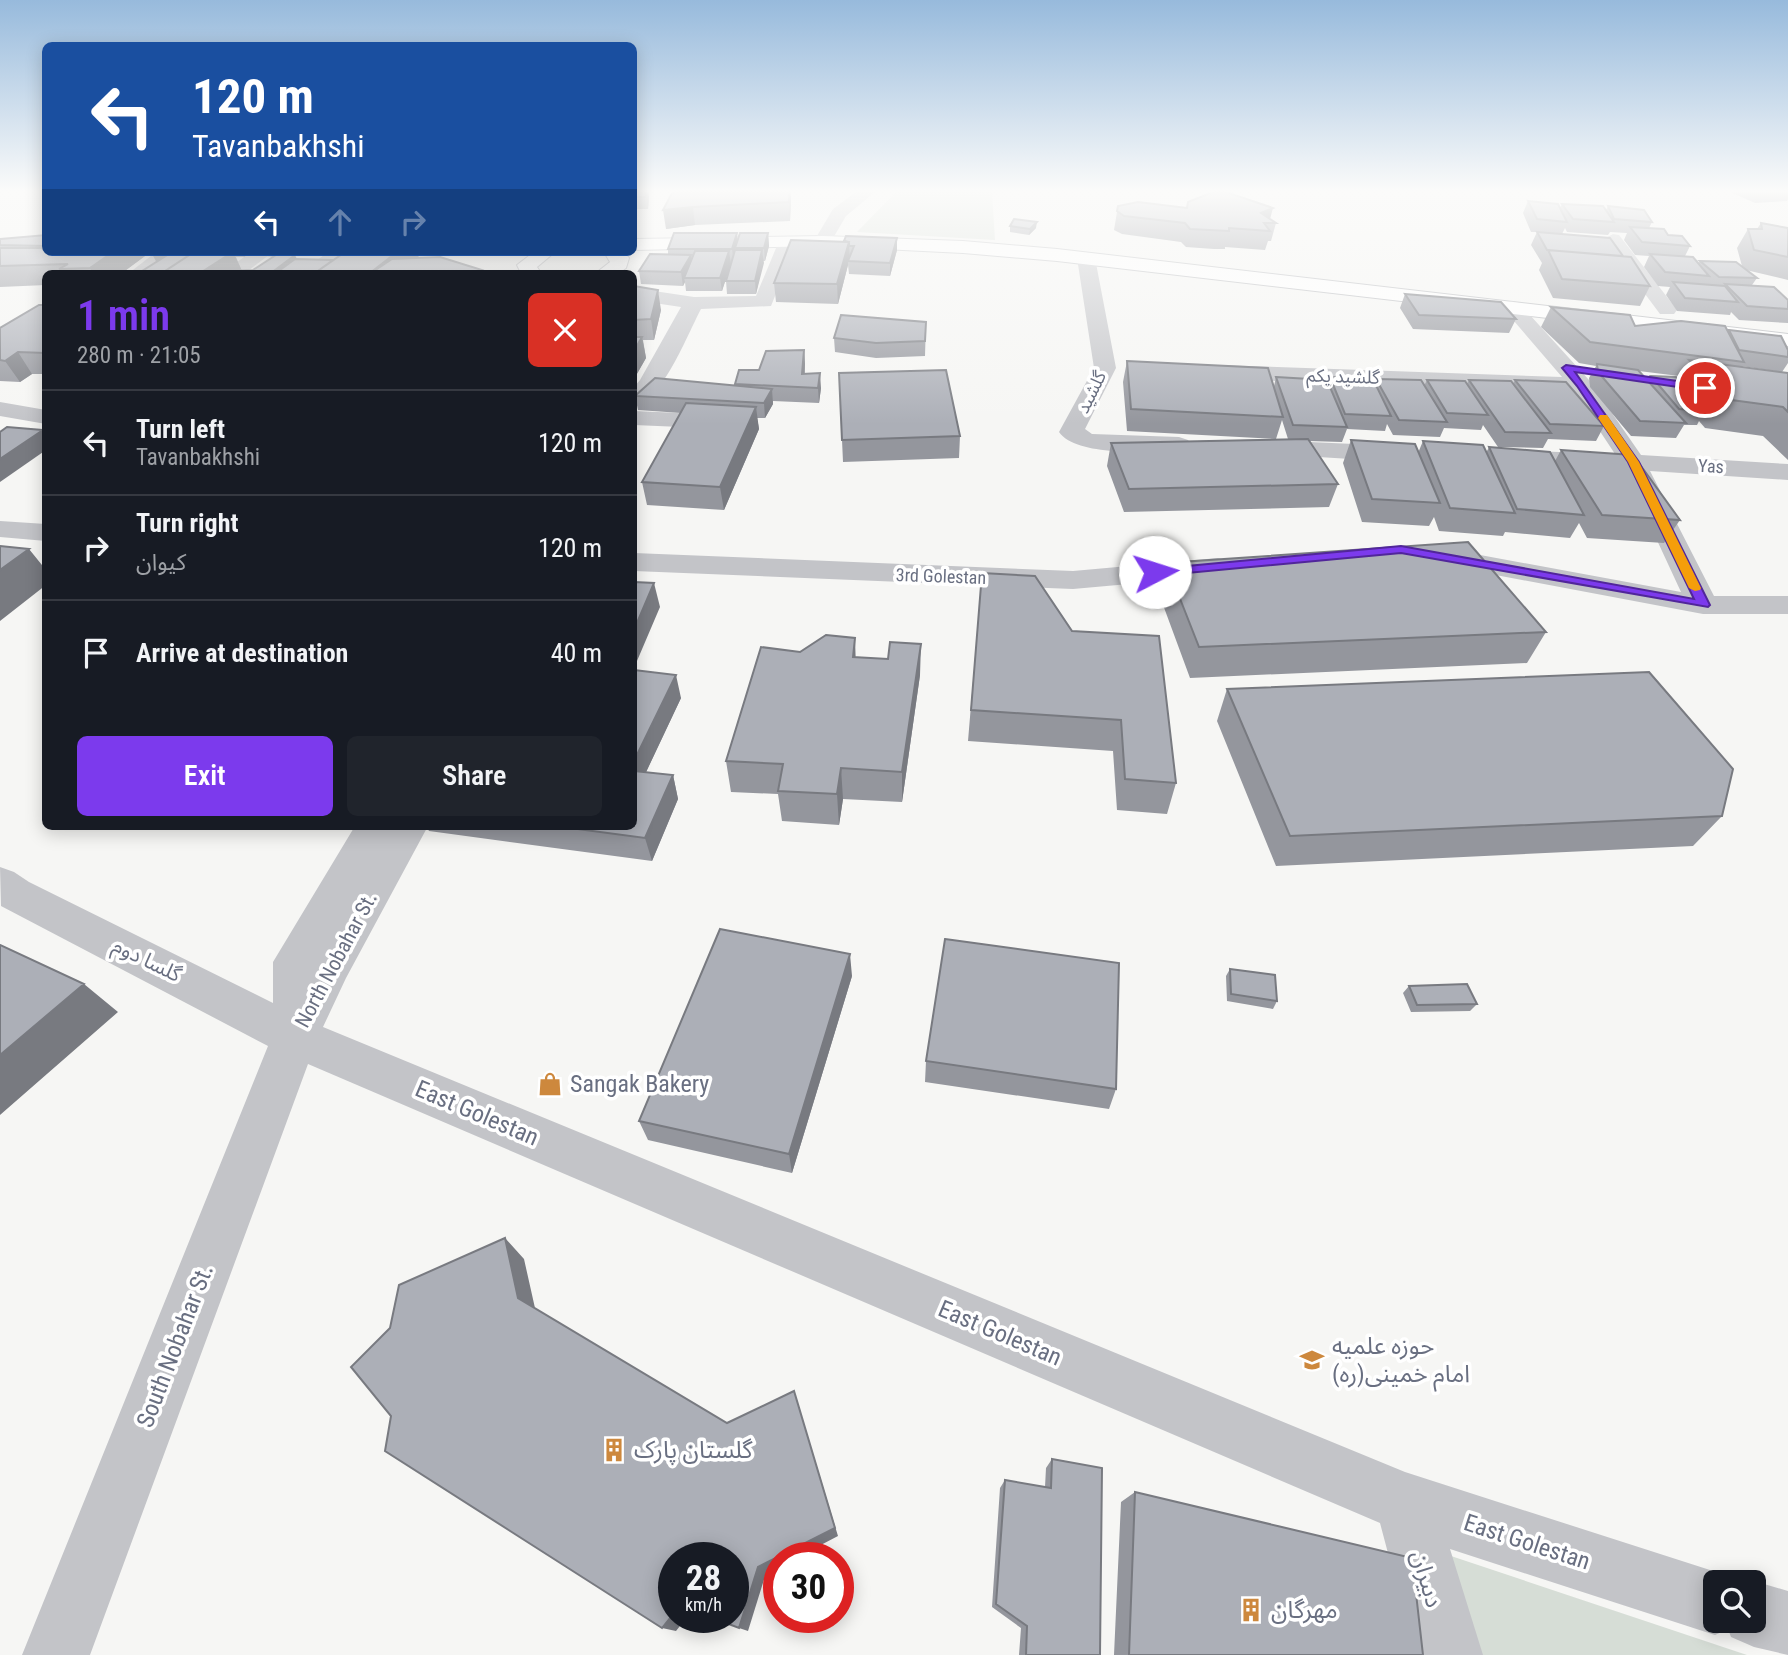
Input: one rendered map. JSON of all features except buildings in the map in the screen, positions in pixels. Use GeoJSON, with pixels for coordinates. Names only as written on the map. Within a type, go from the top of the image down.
{"type":"FeatureCollection","features":[{"type":"Feature","properties":{"kind":"main road"},"geometry":{"type":"LineString","coordinates":[[1184,269],[1788,340]]}},
{"type":"Feature","properties":{"kind":"street"},"geometry":{"type":"LineString","coordinates":[[637,294],[694,303],[764,302],[777,269]]}},
{"type":"Feature","properties":{"kind":"street","name":"گلشید"},"geometry":{"type":"LineString","coordinates":[[1088,269],[1105,368],[1071,432],[1077,438],[1087,441],[1209,446]]}},
{"type":"Feature","properties":{"kind":"street"},"geometry":{"type":"LineString","coordinates":[[1633,269],[1667,310],[1708,330]]}},
{"type":"Feature","properties":{"kind":"street"},"geometry":{"type":"LineString","coordinates":[[637,396],[650,384],[694,303]]}},
{"type":"Feature","properties":{"kind":"street"},"geometry":{"type":"LineString","coordinates":[[1512,307],[1580,375],[1633,462],[1703,605]]}},
{"type":"Feature","properties":{"kind":"street"},"geometry":{"type":"LineString","coordinates":[[1641,322],[1667,310]]}},
{"type":"Feature","properties":{"kind":"street"},"geometry":{"type":"LineString","coordinates":[[1105,368],[1133,369]]}},
{"type":"Feature","properties":{"kind":"street","name":"گلشيد يكم"},"geometry":{"type":"LineString","coordinates":[[1203,372],[1580,375]]}},
{"type":"Feature","properties":{"kind":"street"},"geometry":{"type":"LineString","coordinates":[[0,409],[42,416]]}},
{"type":"Feature","properties":{"kind":"street"},"geometry":{"type":"LineString","coordinates":[[637,418],[758,423]]}},
{"type":"Feature","properties":{"kind":"street"},"geometry":{"type":"LineString","coordinates":[[1236,447],[1426,455]]}},
{"type":"Feature","properties":{"kind":"street","name":"Yas"},"geometry":{"type":"LineString","coordinates":[[1481,457],[1633,462],[1788,472]]}},
{"type":"Feature","properties":{"kind":"street"},"geometry":{"type":"LineString","coordinates":[[0,529],[42,533]]}},
{"type":"Feature","properties":{"kind":"street"},"geometry":{"type":"LineString","coordinates":[[1415,552],[1703,605],[1788,605]]}},
{"type":"Feature","properties":{"kind":"street","name":"3rd Golestan"},"geometry":{"type":"LineString","coordinates":[[637,562],[962,578],[1073,580],[1251,564]]}},
{"type":"Feature","properties":{"kind":"street","name":"North Nobahar St."},"geometry":{"type":"LineString","coordinates":[[295,1037],[295,962],[373,830]]}},
{"type":"Feature","properties":{"kind":"street","name":"North Nobahar St."},"geometry":{"type":"LineString","coordinates":[[295,1037],[328,968],[407,830]]}},
{"type":"Feature","properties":{"kind":"street","name":"گلسا دوم"},"geometry":{"type":"LineString","coordinates":[[0,883],[15,894],[295,1037]]}},
{"type":"Feature","properties":{"kind":"street","name":"East Golestan"},"geometry":{"type":"LineString","coordinates":[[295,1037],[1405,1503],[1703,1598]]}},
{"type":"Feature","properties":{"kind":"street","name":"South Nobahar St."},"geometry":{"type":"LineString","coordinates":[[56,1655],[295,1037]]}},
{"type":"Feature","properties":{"kind":"street","name":"دبیران"},"geometry":{"type":"LineString","coordinates":[[1405,1503],[1449,1655]]}},
{"type":"Feature","properties":{"kind":"street"},"geometry":{"type":"LineString","coordinates":[[1766,1618],[1788,1625]]}},
{"type":"Feature","properties":{"kind":"shaded area"},"geometry":{"type":"Polygon","coordinates":[[[1451,1556],[1747,1655],[1481,1655],[1451,1556]]]}},
{"type":"Feature","properties":{"kind":"slow traffic"},"geometry":{"type":"LineString","coordinates":[[1603,418],[1633,462],[1695,588]]}},
{"type":"Feature","properties":{"kind":"place","name":"Sangak Bakery"},"geometry":{"type":"Point","coordinates":[550,1084]}},
{"type":"Feature","properties":{"kind":"place","name":"حوزه علمیه امام خمینی(ره)"},"geometry":{"type":"Point","coordinates":[1312,1360]}},
{"type":"Feature","properties":{"kind":"place","name":"گلستان پارک"},"geometry":{"type":"Point","coordinates":[614,1450]}},
{"type":"Feature","properties":{"kind":"place","name":"مهرگان"},"geometry":{"type":"Point","coordinates":[1251,1610]}},
{"type":"Feature","properties":{"kind":"route"},"geometry":{"type":"LineString","coordinates":[[1155,572],[1401,550],[1703,605],[1633,462],[1581,385],[1566,368],[1705,388]]}}]}
